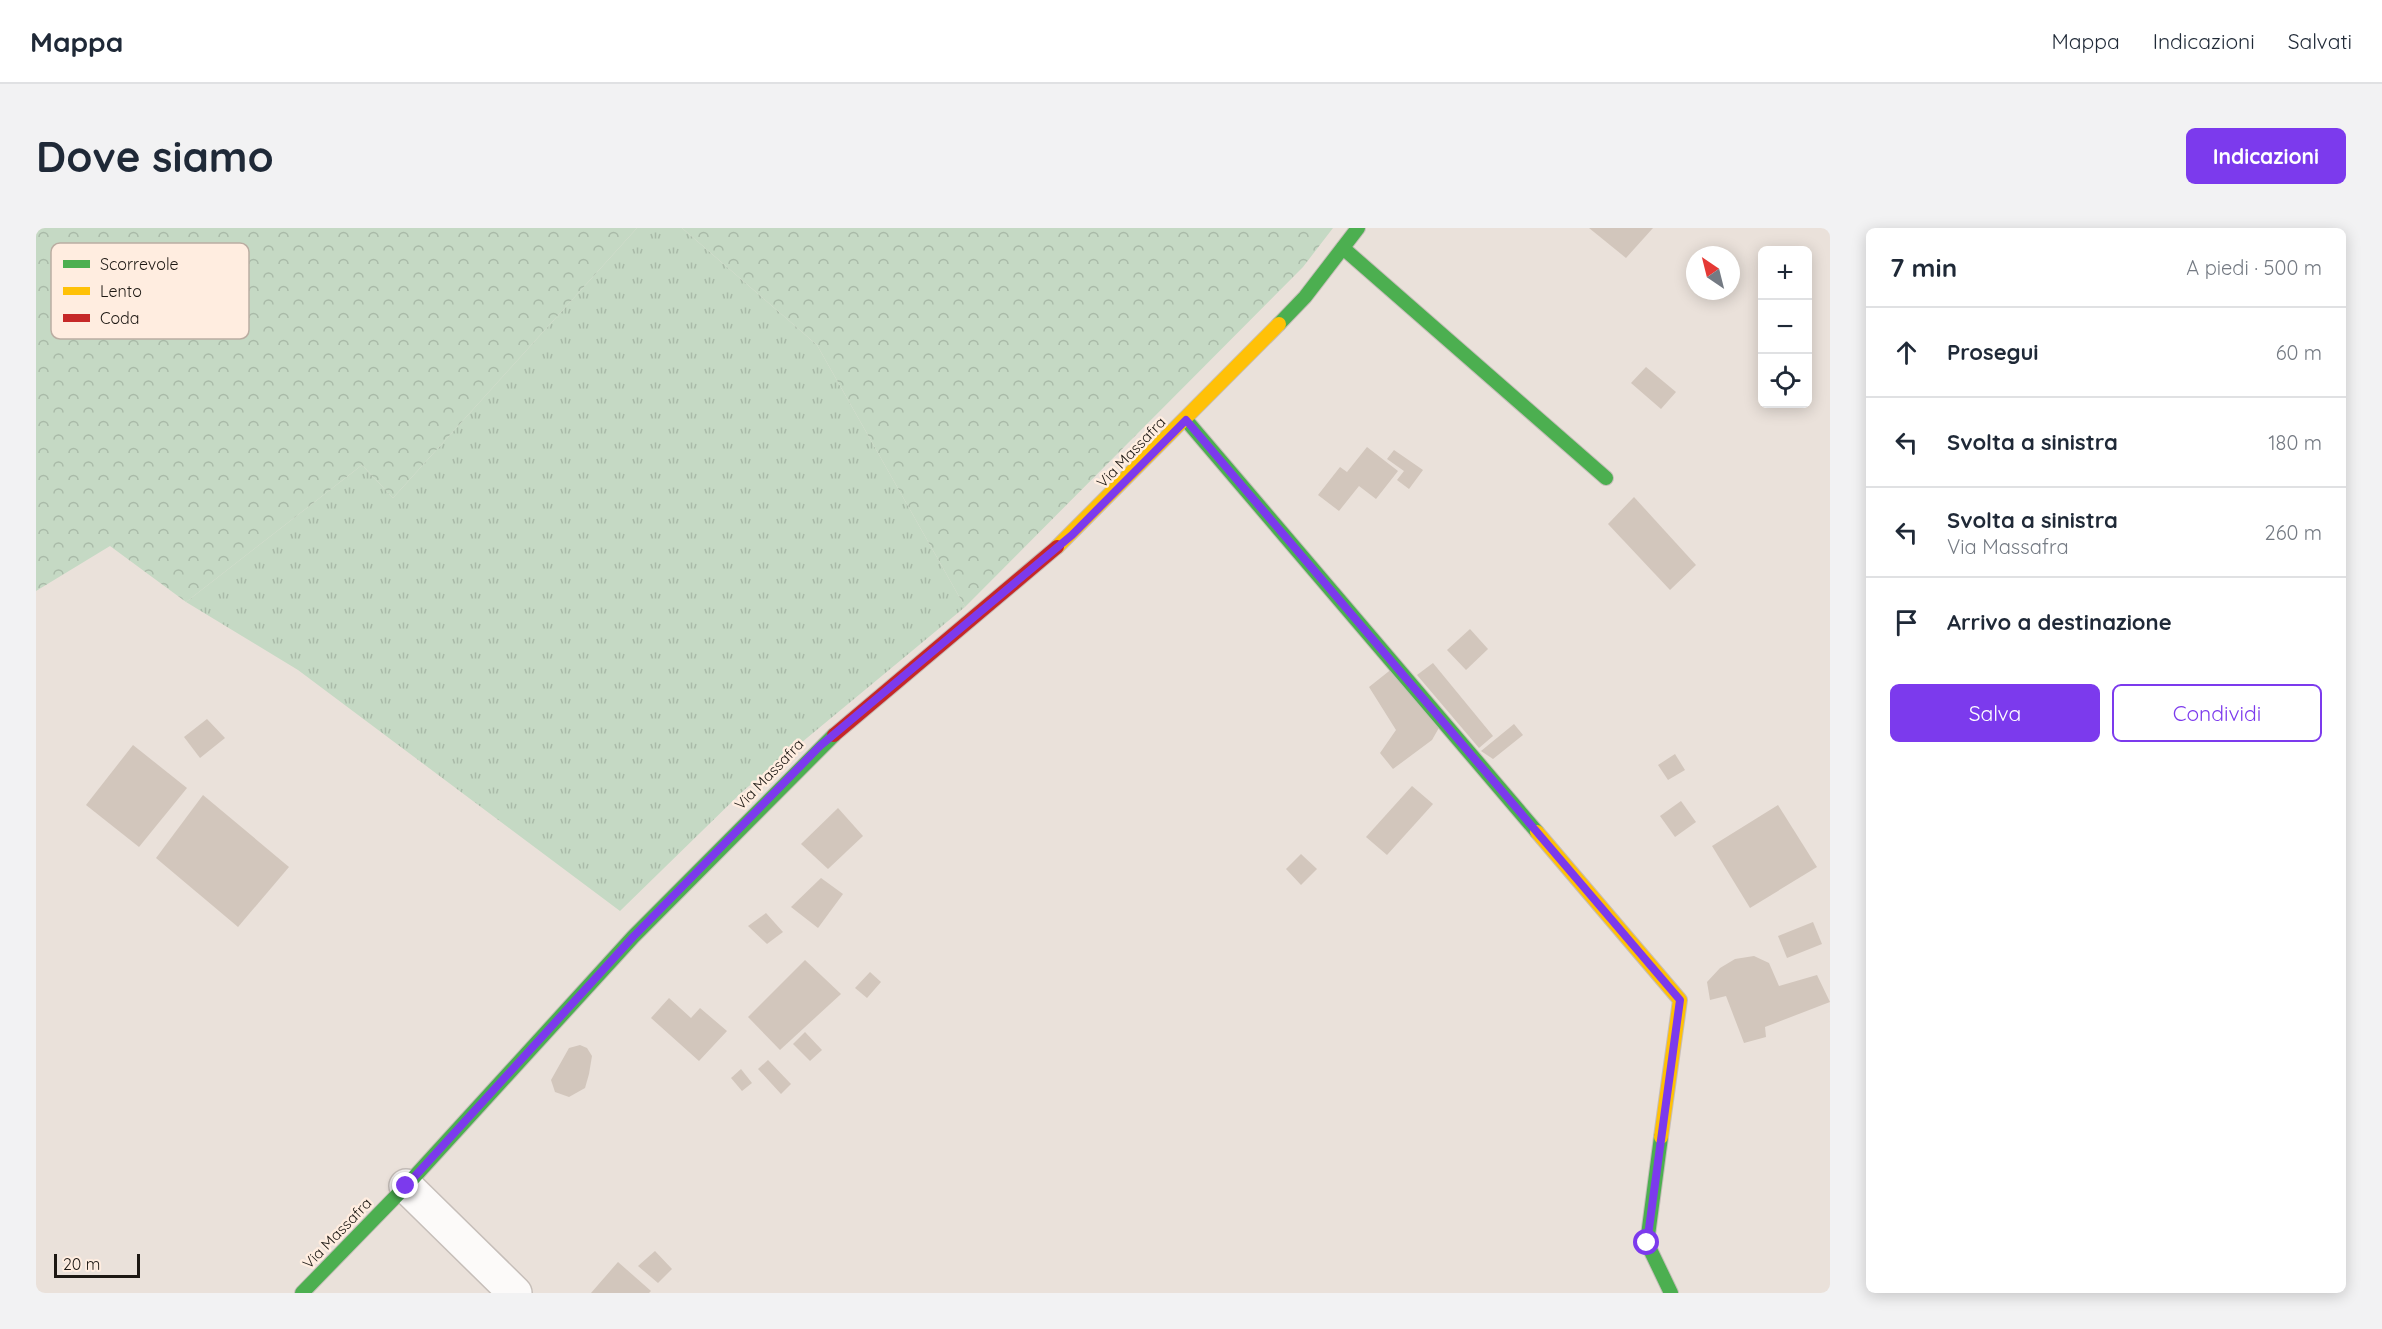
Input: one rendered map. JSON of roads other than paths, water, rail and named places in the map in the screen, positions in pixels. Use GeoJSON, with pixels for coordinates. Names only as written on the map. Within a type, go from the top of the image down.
{"type":"FeatureCollection","features":[{"type":"Feature","properties":{"kind":"main road","name":"Via Massafra"},"geometry":{"type":"LineString","coordinates":[[302,1293],[406,1186],[633,937],[820,746],[1072,535],[1305,297],[1358,228]]}},
{"type":"Feature","properties":{"kind":"main road"},"geometry":{"type":"LineString","coordinates":[[1343,248],[1606,478]]}},
{"type":"Feature","properties":{"kind":"main road"},"geometry":{"type":"LineString","coordinates":[[1186,420],[1680,1000],[1647,1243],[1671,1293]]}},
{"type":"Feature","properties":{"kind":"street"},"geometry":{"type":"LineString","coordinates":[[406,1186],[515,1293]]}}]}
